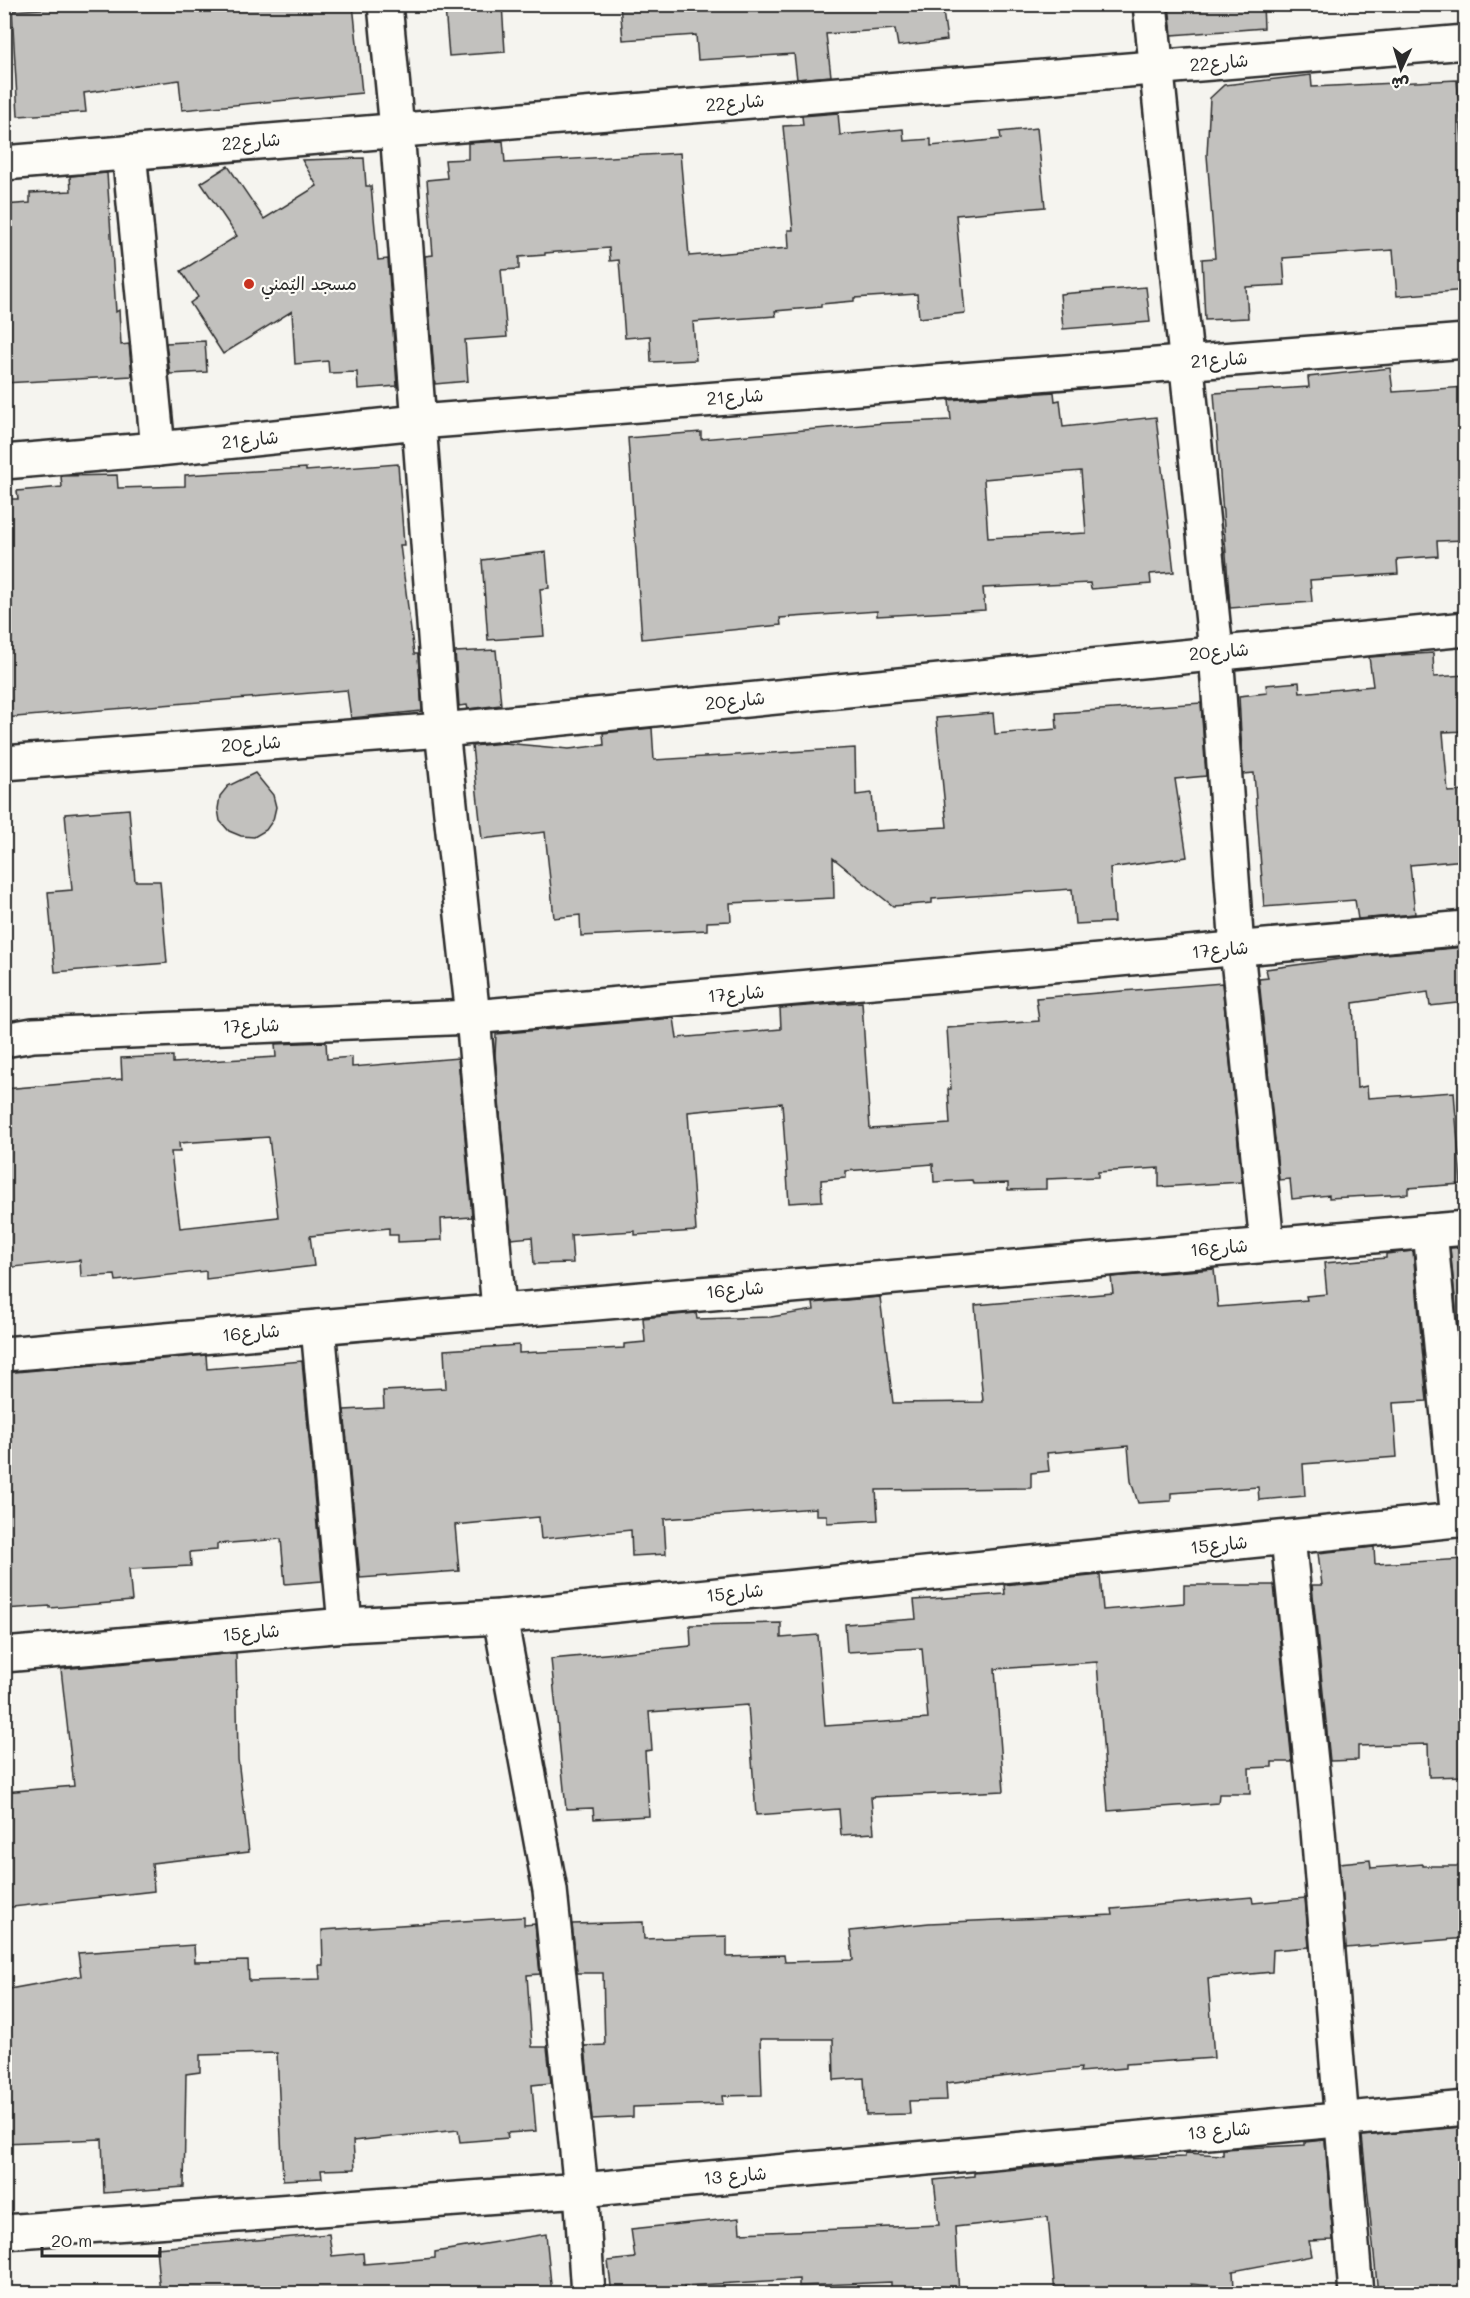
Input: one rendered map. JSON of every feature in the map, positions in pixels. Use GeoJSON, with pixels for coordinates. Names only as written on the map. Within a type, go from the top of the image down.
{"type":"FeatureCollection","features":[{"type":"Feature","properties":{"kind":"street"},"geometry":{"type":"LineString","coordinates":[[385,4],[397,130],[442,730],[473,1017],[499,1310]]}},
{"type":"Feature","properties":{"kind":"street"},"geometry":{"type":"LineString","coordinates":[[1150,4],[1216,652],[1237,949],[1267,1244]]}},
{"type":"Feature","properties":{"kind":"street","name":"شارع22"},"geometry":{"type":"LineString","coordinates":[[4,163],[1466,42]]}},
{"type":"Feature","properties":{"kind":"street"},"geometry":{"type":"LineString","coordinates":[[129,152],[158,449]]}},
{"type":"Feature","properties":{"kind":"street","name":"شارع21"},"geometry":{"type":"LineString","coordinates":[[4,462],[158,449],[418,422],[1466,341]]}},
{"type":"Feature","properties":{"kind":"street","name":"شارع20"},"geometry":{"type":"LineString","coordinates":[[4,762],[442,730],[1466,629]]}},
{"type":"Feature","properties":{"kind":"street","name":"شارع17"},"geometry":{"type":"LineString","coordinates":[[4,1040],[33,1035],[473,1017],[1466,928]]}},
{"type":"Feature","properties":{"kind":"street","name":"شارع16"},"geometry":{"type":"LineString","coordinates":[[4,1354],[1466,1228]]}},
{"type":"Feature","properties":{"kind":"street"},"geometry":{"type":"LineString","coordinates":[[1430,1231],[1462,1520]]}},
{"type":"Feature","properties":{"kind":"street"},"geometry":{"type":"LineString","coordinates":[[318,1327],[345,1625]]}},
{"type":"Feature","properties":{"kind":"street","name":"شارع15"},"geometry":{"type":"LineString","coordinates":[[4,1655],[345,1625],[500,1617],[1462,1520]]}},
{"type":"Feature","properties":{"kind":"street"},"geometry":{"type":"LineString","coordinates":[[1288,1538],[1318,1830],[1356,2294]]}},
{"type":"Feature","properties":{"kind":"street"},"geometry":{"type":"LineString","coordinates":[[500,1617],[550,1890],[581,2190],[588,2294]]}},
{"type":"Feature","properties":{"kind":"street","name":"شارع 13"},"geometry":{"type":"LineString","coordinates":[[4,2232],[581,2190],[1466,2108]]}},
{"type":"Feature","properties":{"kind":"building"},"geometry":{"type":"Polygon","coordinates":[[[113,4],[353,4],[362,93],[182,110],[179,80],[84,93],[86,112],[18,116],[12,11],[113,4]]]}},
{"type":"Feature","properties":{"kind":"building"},"geometry":{"type":"Polygon","coordinates":[[[502,4],[505,52],[449,56],[445,8],[502,4]]]}},
{"type":"Feature","properties":{"kind":"building"},"geometry":{"type":"Polygon","coordinates":[[[620,4],[942,4],[947,40],[898,46],[895,29],[826,34],[831,76],[797,79],[794,54],[698,60],[696,35],[623,40],[620,4]]]}},
{"type":"Feature","properties":{"kind":"building"},"geometry":{"type":"Polygon","coordinates":[[[1169,4],[1263,4],[1264,28],[1172,35],[1169,4]]]}},
{"type":"Feature","properties":{"kind":"building"},"geometry":{"type":"Polygon","coordinates":[[[1311,75],[1312,87],[1457,80],[1466,187],[1466,290],[1397,296],[1393,250],[1283,258],[1285,285],[1246,287],[1248,318],[1205,320],[1202,259],[1215,258],[1207,155],[1210,98],[1224,85],[1311,75]]]}},
{"type":"Feature","properties":{"kind":"building"},"geometry":{"type":"Polygon","coordinates":[[[838,113],[840,135],[903,129],[904,141],[931,139],[931,146],[1001,139],[1000,132],[1037,128],[1045,207],[956,215],[965,313],[919,318],[917,294],[854,298],[854,301],[821,304],[821,307],[775,311],[776,316],[693,322],[696,360],[651,362],[650,336],[625,338],[619,260],[610,261],[609,248],[545,253],[545,255],[519,257],[519,269],[501,270],[507,337],[465,340],[468,381],[435,384],[425,256],[433,255],[427,180],[447,178],[445,160],[468,159],[468,143],[503,141],[505,163],[680,153],[689,256],[789,248],[788,230],[793,230],[783,126],[803,125],[802,116],[838,113]]]}},
{"type":"Feature","properties":{"kind":"building"},"geometry":{"type":"Polygon","coordinates":[[[364,158],[366,186],[371,186],[378,260],[388,259],[397,386],[358,389],[357,372],[329,373],[328,361],[295,364],[292,311],[223,354],[190,303],[198,297],[181,271],[237,236],[201,183],[228,166],[264,219],[317,186],[302,160],[364,158]]]}},
{"type":"Feature","properties":{"kind":"building"},"geometry":{"type":"Polygon","coordinates":[[[107,173],[116,312],[119,310],[121,345],[129,344],[132,376],[4,383],[4,205],[30,203],[30,193],[71,191],[70,176],[107,173]]]}},
{"type":"Feature","properties":{"kind":"building"},"geometry":{"type":"Polygon","coordinates":[[[1146,287],[1150,322],[1063,329],[1060,294],[1146,287]]]}},
{"type":"Feature","properties":{"kind":"building"},"geometry":{"type":"Polygon","coordinates":[[[205,341],[207,372],[170,374],[166,343],[205,341]]]}},
{"type":"Feature","properties":{"kind":"building"},"geometry":{"type":"Polygon","coordinates":[[[1390,368],[1393,392],[1466,387],[1466,540],[1437,541],[1438,556],[1397,559],[1398,574],[1310,580],[1312,602],[1230,608],[1214,393],[1309,387],[1308,377],[1390,368]]]}},
{"type":"Feature","properties":{"kind":"building"},"geometry":{"type":"Polygon","coordinates":[[[1054,392],[1055,401],[1060,400],[1063,427],[1156,417],[1174,572],[1150,574],[1151,584],[1091,589],[1090,583],[983,588],[985,610],[877,616],[877,611],[780,618],[781,625],[642,639],[628,438],[701,432],[701,439],[885,423],[951,420],[949,400],[1054,392]],[[1081,471],[984,479],[988,538],[1086,533],[1081,471]]]}},
{"type":"Feature","properties":{"kind":"building"},"geometry":{"type":"Polygon","coordinates":[[[398,464],[404,545],[400,545],[414,654],[418,654],[422,711],[351,718],[347,690],[4,718],[4,499],[18,499],[17,491],[62,487],[61,476],[117,475],[118,488],[185,486],[185,475],[306,468],[306,471],[398,464]]]}},
{"type":"Feature","properties":{"kind":"building"},"geometry":{"type":"Polygon","coordinates":[[[546,552],[549,588],[540,589],[544,636],[488,640],[482,560],[546,552]]]}},
{"type":"Feature","properties":{"kind":"building"},"geometry":{"type":"Polygon","coordinates":[[[496,650],[501,705],[468,709],[467,705],[459,706],[455,652],[496,650]]]}},
{"type":"Feature","properties":{"kind":"building"},"geometry":{"type":"Polygon","coordinates":[[[1433,653],[1434,677],[1466,675],[1466,731],[1443,732],[1448,792],[1466,791],[1466,860],[1410,865],[1415,914],[1358,919],[1355,900],[1264,907],[1254,773],[1243,774],[1239,696],[1267,693],[1266,685],[1299,682],[1300,693],[1373,686],[1369,657],[1433,653]]]}},
{"type":"Feature","properties":{"kind":"building"},"geometry":{"type":"Polygon","coordinates":[[[1201,703],[1206,776],[1175,779],[1187,857],[1110,868],[1114,922],[1075,924],[1072,889],[932,899],[932,903],[893,906],[833,858],[834,898],[730,903],[731,921],[707,922],[707,930],[581,936],[580,915],[554,918],[545,832],[482,839],[472,746],[504,743],[569,749],[604,745],[603,733],[652,728],[654,760],[855,748],[856,795],[872,793],[875,831],[947,827],[936,718],[993,713],[995,734],[1057,729],[1056,713],[1201,703]]]}},
{"type":"Feature","properties":{"kind":"building"},"geometry":{"type":"Polygon","coordinates":[[[255,773],[273,795],[276,807],[273,820],[266,830],[254,837],[241,836],[229,831],[220,821],[218,809],[220,796],[228,786],[255,773]]]}},
{"type":"Feature","properties":{"kind":"building"},"geometry":{"type":"Polygon","coordinates":[[[129,809],[135,881],[160,881],[167,963],[55,972],[48,892],[72,890],[65,814],[129,809]]]}},
{"type":"Feature","properties":{"kind":"building"},"geometry":{"type":"Polygon","coordinates":[[[1466,947],[1466,1002],[1430,1006],[1428,992],[1353,1003],[1357,1088],[1367,1086],[1368,1098],[1454,1092],[1461,1184],[1408,1188],[1408,1194],[1329,1198],[1329,1195],[1292,1199],[1290,1179],[1279,1180],[1259,979],[1268,978],[1266,969],[1363,956],[1466,947]]]}},
{"type":"Feature","properties":{"kind":"building"},"geometry":{"type":"Polygon","coordinates":[[[1222,983],[1242,1182],[1159,1187],[1159,1168],[1098,1172],[1098,1177],[1046,1179],[1046,1189],[1008,1190],[1008,1183],[973,1184],[972,1180],[934,1182],[933,1164],[846,1171],[846,1178],[821,1180],[822,1201],[789,1203],[782,1103],[688,1112],[696,1231],[635,1235],[635,1231],[571,1235],[573,1263],[534,1264],[532,1237],[511,1239],[495,1055],[496,1034],[674,1018],[677,1038],[781,1029],[780,1008],[862,1002],[870,1129],[950,1124],[948,1089],[951,1089],[947,1028],[1039,1021],[1036,998],[1222,983]]]}},
{"type":"Feature","properties":{"kind":"building"},"geometry":{"type":"Polygon","coordinates":[[[326,1042],[327,1059],[352,1057],[352,1067],[458,1058],[472,1217],[441,1219],[442,1240],[398,1242],[398,1235],[389,1235],[389,1228],[310,1236],[314,1266],[206,1279],[206,1271],[116,1281],[115,1275],[81,1277],[80,1260],[4,1268],[4,1089],[122,1079],[121,1058],[173,1056],[173,1063],[276,1057],[275,1044],[326,1042]],[[269,1137],[179,1143],[180,1152],[171,1152],[180,1228],[278,1217],[269,1137]]]}},
{"type":"Feature","properties":{"kind":"building"},"geometry":{"type":"Polygon","coordinates":[[[1466,1247],[1466,1385],[1464,1386],[1450,1248],[1466,1247]]]}},
{"type":"Feature","properties":{"kind":"building"},"geometry":{"type":"Polygon","coordinates":[[[1413,1251],[1427,1401],[1393,1403],[1397,1457],[1303,1464],[1305,1496],[1259,1500],[1258,1487],[1171,1493],[1171,1501],[1138,1503],[1131,1481],[1128,1446],[1047,1453],[1049,1471],[1031,1473],[1031,1488],[876,1490],[878,1520],[827,1523],[827,1515],[816,1515],[816,1508],[664,1519],[666,1554],[632,1556],[631,1530],[541,1539],[539,1517],[455,1525],[459,1571],[360,1578],[344,1410],[384,1408],[383,1391],[446,1388],[444,1350],[519,1345],[519,1353],[624,1348],[624,1344],[645,1342],[643,1318],[696,1313],[697,1319],[771,1317],[814,1310],[813,1303],[880,1297],[893,1403],[983,1402],[975,1305],[1113,1293],[1111,1277],[1214,1269],[1218,1307],[1307,1300],[1306,1296],[1327,1294],[1324,1263],[1386,1258],[1386,1254],[1413,1251]]]}},
{"type":"Feature","properties":{"kind":"building"},"geometry":{"type":"Polygon","coordinates":[[[206,1355],[207,1369],[302,1361],[322,1581],[285,1584],[281,1539],[217,1544],[217,1550],[190,1552],[191,1566],[129,1569],[132,1601],[50,1608],[50,1606],[4,1609],[4,1373],[206,1355]]]}},
{"type":"Feature","properties":{"kind":"building"},"geometry":{"type":"Polygon","coordinates":[[[1374,1547],[1375,1564],[1466,1559],[1466,1776],[1429,1777],[1428,1744],[1358,1746],[1358,1760],[1330,1761],[1312,1585],[1322,1585],[1318,1553],[1374,1547]]]}},
{"type":"Feature","properties":{"kind":"building"},"geometry":{"type":"Polygon","coordinates":[[[1100,1575],[1103,1610],[1184,1603],[1184,1585],[1274,1585],[1292,1762],[1272,1762],[1272,1767],[1249,1768],[1250,1794],[1219,1794],[1218,1803],[1108,1811],[1097,1662],[995,1669],[1004,1791],[871,1797],[874,1833],[841,1835],[839,1809],[756,1815],[748,1705],[649,1712],[652,1750],[645,1751],[649,1816],[594,1819],[593,1808],[566,1809],[551,1659],[691,1646],[690,1625],[781,1623],[781,1638],[818,1635],[825,1726],[928,1719],[922,1648],[847,1652],[845,1624],[916,1619],[914,1600],[1005,1594],[1004,1585],[1100,1575]]]}},
{"type":"Feature","properties":{"kind":"building"},"geometry":{"type":"Polygon","coordinates":[[[236,1653],[238,1759],[249,1852],[152,1863],[154,1891],[4,1908],[4,1792],[74,1786],[61,1669],[236,1653]]]}},
{"type":"Feature","properties":{"kind":"building"},"geometry":{"type":"Polygon","coordinates":[[[1370,1860],[1371,1868],[1423,1864],[1423,1866],[1461,1866],[1463,1902],[1466,1902],[1466,1938],[1346,1948],[1339,1863],[1370,1860]]]}},
{"type":"Feature","properties":{"kind":"building"},"geometry":{"type":"Polygon","coordinates":[[[1252,1897],[1253,1903],[1305,1898],[1309,1947],[1273,1950],[1272,1972],[1208,1978],[1214,2058],[1126,2064],[1126,2068],[1080,2072],[1081,2068],[946,2083],[947,2100],[909,2101],[910,2114],[866,2115],[864,2078],[834,2080],[833,2039],[760,2039],[762,2095],[722,2096],[723,2104],[633,2107],[633,2117],[592,2119],[585,2046],[605,2045],[603,1973],[577,1973],[572,1924],[643,1922],[644,1939],[727,1936],[727,1957],[784,1955],[785,1962],[853,1960],[850,1931],[929,1923],[1113,1915],[1112,1909],[1252,1897]]]}},
{"type":"Feature","properties":{"kind":"building"},"geometry":{"type":"Polygon","coordinates":[[[524,1917],[524,1925],[535,1924],[540,1974],[527,1975],[532,2047],[547,2047],[551,2083],[532,2085],[536,2131],[507,2133],[508,2138],[460,2142],[458,2130],[353,2141],[355,2169],[321,2170],[322,2178],[283,2180],[277,2053],[200,2055],[200,2072],[186,2074],[184,2187],[104,2193],[102,2139],[4,2143],[4,1990],[81,1976],[78,1953],[194,1945],[195,1962],[248,1961],[249,1981],[320,1979],[319,1965],[323,1965],[322,1930],[524,1917]]]}},
{"type":"Feature","properties":{"kind":"building"},"geometry":{"type":"Polygon","coordinates":[[[1461,2127],[1466,2182],[1466,2294],[1378,2294],[1362,2136],[1461,2127]]]}},
{"type":"Feature","properties":{"kind":"building"},"geometry":{"type":"Polygon","coordinates":[[[1325,2140],[1333,2240],[1309,2241],[1312,2256],[1233,2271],[1234,2288],[1191,2284],[1192,2294],[1055,2294],[1048,2217],[955,2227],[959,2294],[891,2294],[891,2282],[799,2286],[799,2279],[684,2286],[685,2294],[612,2294],[608,2261],[635,2258],[631,2229],[739,2218],[740,2233],[939,2225],[934,2180],[974,2176],[974,2173],[1122,2159],[1185,2157],[1185,2153],[1223,2155],[1223,2149],[1305,2145],[1305,2142],[1325,2140]]]}},
{"type":"Feature","properties":{"kind":"building"},"geometry":{"type":"Polygon","coordinates":[[[329,2234],[332,2256],[363,2253],[364,2264],[435,2258],[435,2252],[546,2234],[552,2294],[160,2294],[156,2248],[329,2234]]]}},
{"type":"Feature","properties":{"kind":"place","name":"مسجد اليُمني"},"geometry":{"type":"Point","coordinates":[249,284]}}]}
